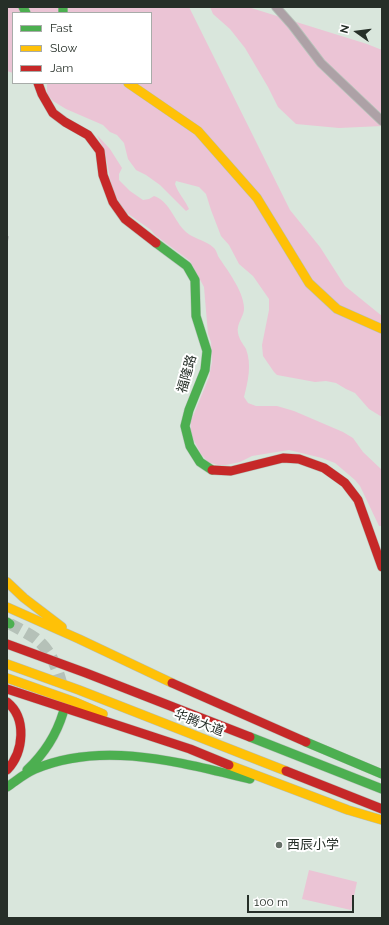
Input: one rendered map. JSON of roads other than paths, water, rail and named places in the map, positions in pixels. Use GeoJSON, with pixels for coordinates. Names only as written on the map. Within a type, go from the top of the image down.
{"type":"FeatureCollection","features":[{"type":"Feature","properties":{"kind":"main road","name":"福隆路"},"geometry":{"type":"LineString","coordinates":[[38,84],[42,94],[53,113],[65,122],[88,135],[100,151],[103,176],[114,202],[125,219],[187,266],[195,280],[196,316],[207,351],[205,370],[189,410],[185,426],[190,446],[200,462],[213,470],[231,471],[283,458],[299,459],[324,468],[345,482],[358,500],[382,567]]}},
{"type":"Feature","properties":{"kind":"main road"},"geometry":{"type":"LineString","coordinates":[[129,84],[198,131],[257,198],[310,283],[337,309],[382,329]]}},
{"type":"Feature","properties":{"kind":"main road"},"geometry":{"type":"LineString","coordinates":[[7,582],[24,598],[79,639]]}},
{"type":"Feature","properties":{"kind":"main road"},"geometry":{"type":"LineString","coordinates":[[7,607],[79,639],[196,695],[382,774]]}},
{"type":"Feature","properties":{"kind":"main road","name":"华腾大道"},"geometry":{"type":"LineString","coordinates":[[7,644],[86,673],[382,789]]}},
{"type":"Feature","properties":{"kind":"main road","name":"华腾大道"},"geometry":{"type":"LineString","coordinates":[[7,664],[78,690],[382,809]]}},
{"type":"Feature","properties":{"kind":"main road"},"geometry":{"type":"LineString","coordinates":[[7,678],[75,702],[285,787],[348,810],[382,820]]}},
{"type":"Feature","properties":{"kind":"main road"},"geometry":{"type":"LineString","coordinates":[[7,689],[190,749]]}},
{"type":"Feature","properties":{"kind":"main road"},"geometry":{"type":"LineString","coordinates":[[7,702],[14,708],[20,721],[21,737],[18,752],[7,770]]}},
{"type":"Feature","properties":{"kind":"main road"},"geometry":{"type":"LineString","coordinates":[[10,785],[37,761],[52,742],[60,728],[63,713]]}},
{"type":"Feature","properties":{"kind":"main road"},"geometry":{"type":"LineString","coordinates":[[10,785],[40,767],[64,759],[104,754],[127,755],[174,762],[285,787]]}},
{"type":"Feature","properties":{"kind":"street"},"geometry":{"type":"LineString","coordinates":[[276,7],[321,63],[382,121]]}},
{"type":"Feature","properties":{"kind":"tunnel"},"geometry":{"type":"LineString","coordinates":[[10,624],[35,638],[46,649],[54,661],[63,690]]}},
{"type":"Feature","properties":{"kind":"railway"},"geometry":{"type":"LineString","coordinates":[[7,241],[8,234]]}},
{"type":"Feature","properties":{"kind":"place","name":"西辰小学"},"geometry":{"type":"Point","coordinates":[279,845]}}]}
